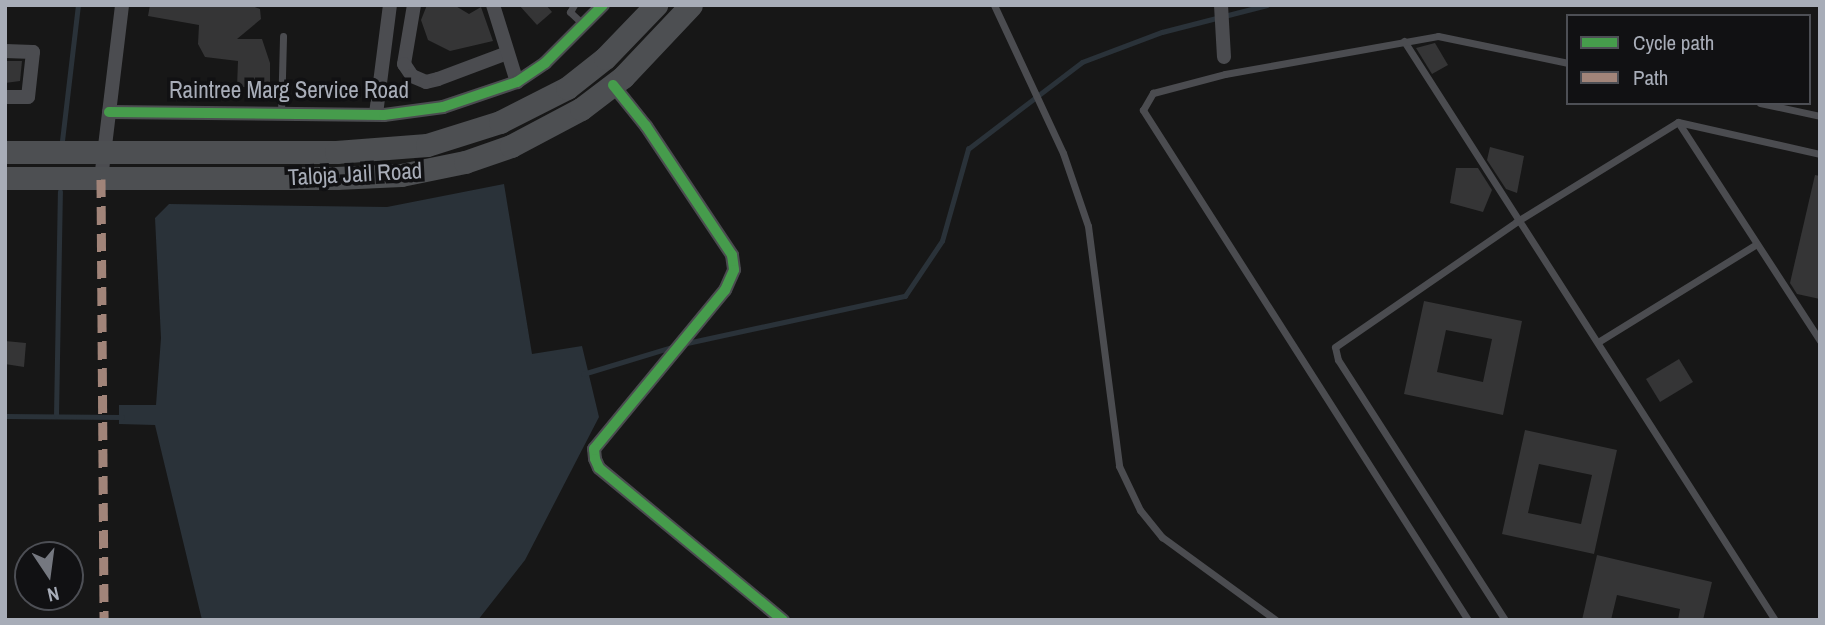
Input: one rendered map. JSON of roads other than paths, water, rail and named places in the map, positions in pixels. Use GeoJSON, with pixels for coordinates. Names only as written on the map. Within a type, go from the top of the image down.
{"type":"FeatureCollection","features":[{"type":"Feature","properties":{"kind":"main road","name":"Taloja Jail Road"},"geometry":{"type":"LineString","coordinates":[[5,152],[356,152],[398,149],[458,137],[500,122],[567,88],[605,58],[656,5]]}},
{"type":"Feature","properties":{"kind":"main road","name":"Taloja Jail Road"},"geometry":{"type":"LineString","coordinates":[[5,178],[336,178],[432,170],[489,155],[528,138],[581,109],[613,85],[691,5]]}},
{"type":"Feature","properties":{"kind":"street"},"geometry":{"type":"LineString","coordinates":[[101,179],[122,5]]}},
{"type":"Feature","properties":{"kind":"street"},"geometry":{"type":"LineString","coordinates":[[376,114],[390,5]]}},
{"type":"Feature","properties":{"kind":"street"},"geometry":{"type":"LineString","coordinates":[[414,5],[404,64],[412,76],[426,82],[507,53]]}},
{"type":"Feature","properties":{"kind":"street"},"geometry":{"type":"LineString","coordinates":[[493,5],[517,82]]}},
{"type":"Feature","properties":{"kind":"street","name":"Raintree Marg Service Road"},"geometry":{"type":"LineString","coordinates":[[109,112],[376,114],[443,107],[517,82],[545,63],[603,5]]}},
{"type":"Feature","properties":{"kind":"street"},"geometry":{"type":"LineString","coordinates":[[1221,5],[1224,57]]}},
{"type":"Feature","properties":{"kind":"street"},"geometry":{"type":"LineString","coordinates":[[5,51],[33,52],[28,97],[5,97]]}},
{"type":"Feature","properties":{"kind":"street"},"geometry":{"type":"LineString","coordinates":[[613,85],[646,126],[732,255],[734,270],[725,290],[594,449],[595,459],[599,468],[783,620]]}},
{"type":"Feature","properties":{"kind":"lane"},"geometry":{"type":"LineString","coordinates":[[575,5],[570,12],[584,26]]}},
{"type":"Feature","properties":{"kind":"lane"},"geometry":{"type":"LineString","coordinates":[[994,5],[1063,153],[1088,226],[1119,466],[1140,510],[1162,537],[1276,620]]}},
{"type":"Feature","properties":{"kind":"lane"},"geometry":{"type":"LineString","coordinates":[[281,114],[283,36]]}},
{"type":"Feature","properties":{"kind":"lane"},"geometry":{"type":"LineString","coordinates":[[1468,620],[1146,121],[1145,100],[1153,93],[1225,74],[1438,36],[1566,63]]}},
{"type":"Feature","properties":{"kind":"lane"},"geometry":{"type":"LineString","coordinates":[[1404,41],[1516,222],[1598,342],[1775,620]]}},
{"type":"Feature","properties":{"kind":"lane"},"geometry":{"type":"LineString","coordinates":[[1224,57],[1225,74]]}},
{"type":"Feature","properties":{"kind":"lane"},"geometry":{"type":"LineString","coordinates":[[1769,105],[1820,116]]}},
{"type":"Feature","properties":{"kind":"lane"},"geometry":{"type":"LineString","coordinates":[[1678,122],[1755,245],[1820,341]]}},
{"type":"Feature","properties":{"kind":"lane"},"geometry":{"type":"LineString","coordinates":[[1505,620],[1338,360],[1335,347],[1516,222],[1678,122],[1820,153]]}},
{"type":"Feature","properties":{"kind":"lane"},"geometry":{"type":"LineString","coordinates":[[1598,342],[1755,245]]}},
{"type":"Feature","properties":{"kind":"waterway"},"geometry":{"type":"LineString","coordinates":[[62,141],[78,5]]}},
{"type":"Feature","properties":{"kind":"waterway"},"geometry":{"type":"LineString","coordinates":[[687,343],[905,296],[942,241],[968,149],[1082,62],[1162,32],[1267,5]]}},
{"type":"Feature","properties":{"kind":"waterway"},"geometry":{"type":"LineString","coordinates":[[56,416],[60,192]]}},
{"type":"Feature","properties":{"kind":"waterway"},"geometry":{"type":"LineString","coordinates":[[583,374],[672,347]]}},
{"type":"Feature","properties":{"kind":"waterway"},"geometry":{"type":"LineString","coordinates":[[5,416],[122,417]]}}]}
